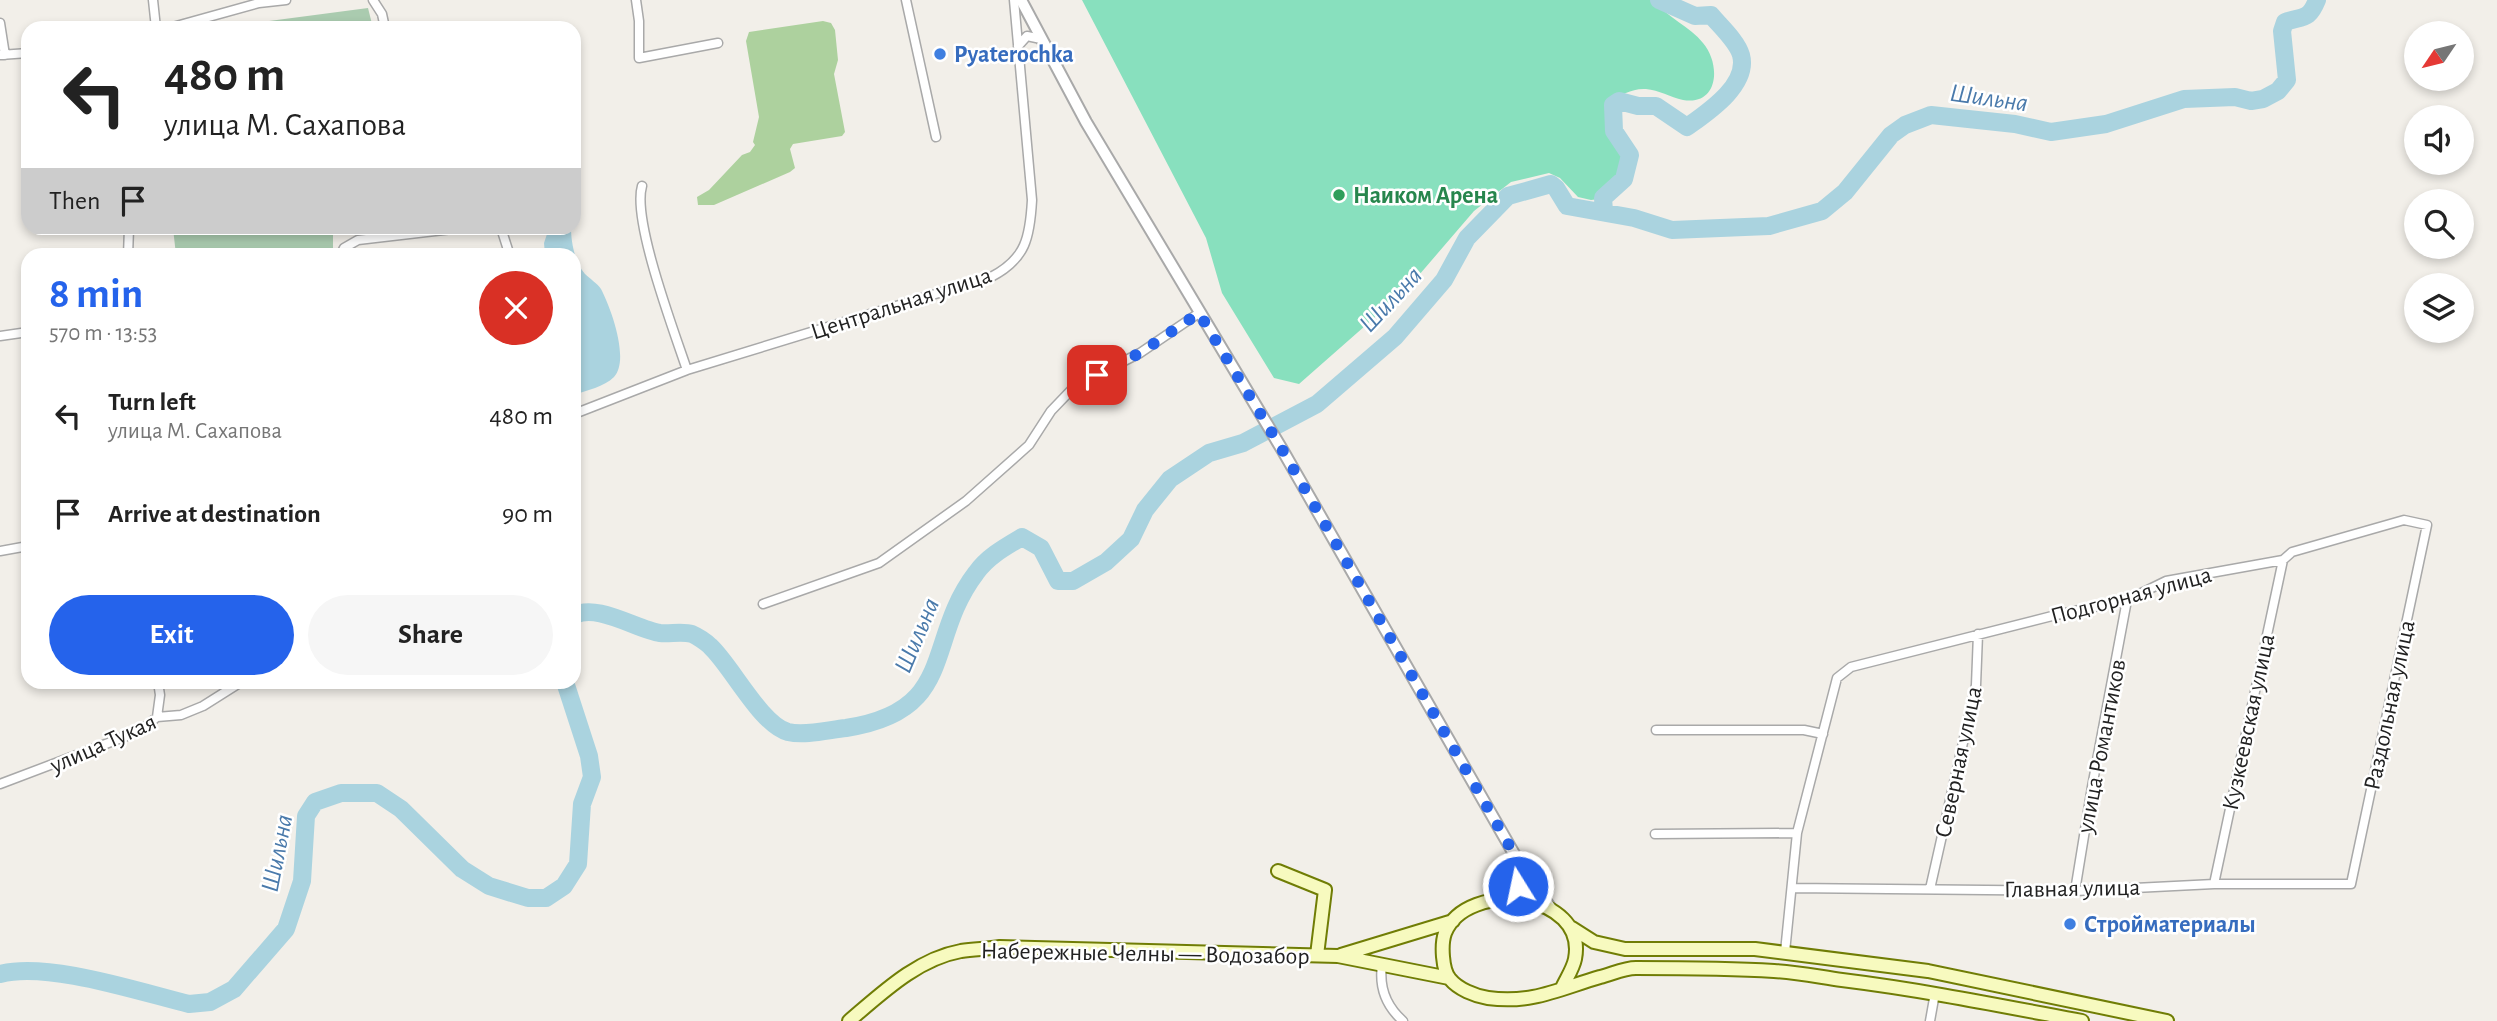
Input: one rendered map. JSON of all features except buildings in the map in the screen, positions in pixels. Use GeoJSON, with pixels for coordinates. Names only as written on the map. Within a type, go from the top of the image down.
{"type":"FeatureCollection","features":[{"type":"Feature","properties":{"kind":"main road"},"geometry":{"type":"LineString","coordinates":[[1278,871],[1325,890],[1317,955]]}},
{"type":"Feature","properties":{"kind":"main road","name":"Набережные Челны — Водозабор"},"geometry":{"type":"LineString","coordinates":[[1338,956],[1453,921],[1457,914],[1479,903],[1507,900],[1533,902],[1553,911],[1572,928],[1594,942],[1625,949],[1755,949],[1785,952],[1928,971],[2167,1021]]}},
{"type":"Feature","properties":{"kind":"main road"},"geometry":{"type":"LineString","coordinates":[[1449,978],[1443,957],[1444,935],[1453,921]]}},
{"type":"Feature","properties":{"kind":"main road"},"geometry":{"type":"LineString","coordinates":[[1562,988],[1575,959],[1572,928]]}},
{"type":"Feature","properties":{"kind":"main road","name":"Набережные Челны — Водозабор"},"geometry":{"type":"LineString","coordinates":[[849,1021],[885,990],[919,966],[958,951],[1000,947],[1338,956],[1449,978],[1465,991],[1485,998],[1543,997],[1562,988],[1632,968],[1775,971],[1936,993],[2082,1021]]}},
{"type":"Feature","properties":{"kind":"street"},"geometry":{"type":"LineString","coordinates":[[153,0],[155,21]]}},
{"type":"Feature","properties":{"kind":"street"},"geometry":{"type":"LineString","coordinates":[[194,21],[259,3],[286,0]]}},
{"type":"Feature","properties":{"kind":"street"},"geometry":{"type":"LineString","coordinates":[[373,0],[383,21]]}},
{"type":"Feature","properties":{"kind":"street"},"geometry":{"type":"LineString","coordinates":[[636,0],[639,58],[718,43]]}},
{"type":"Feature","properties":{"kind":"street"},"geometry":{"type":"LineString","coordinates":[[906,0],[936,137]]}},
{"type":"Feature","properties":{"kind":"street","name":"Центральная улица"},"geometry":{"type":"LineString","coordinates":[[581,411],[687,370],[991,276],[1007,269],[1016,261],[1030,227],[1032,200],[1014,0]]}},
{"type":"Feature","properties":{"kind":"street"},"geometry":{"type":"LineString","coordinates":[[1021,0],[1086,122],[1283,451],[1521,866],[1553,911]]}},
{"type":"Feature","properties":{"kind":"street"},"geometry":{"type":"LineString","coordinates":[[0,23],[2,55],[21,53]]}},
{"type":"Feature","properties":{"kind":"street"},"geometry":{"type":"LineString","coordinates":[[1018,46],[1027,36],[1041,39]]}},
{"type":"Feature","properties":{"kind":"street"},"geometry":{"type":"LineString","coordinates":[[642,186],[639,204],[652,260],[687,370]]}},
{"type":"Feature","properties":{"kind":"street"},"geometry":{"type":"LineString","coordinates":[[344,248],[358,240],[401,235]]}},
{"type":"Feature","properties":{"kind":"street"},"geometry":{"type":"LineString","coordinates":[[764,604],[879,563],[966,501],[1029,445],[1051,411],[1075,386],[1140,353],[1199,313]]}},
{"type":"Feature","properties":{"kind":"street"},"geometry":{"type":"LineString","coordinates":[[0,336],[21,332]]}},
{"type":"Feature","properties":{"kind":"street","name":"Подгорная улица"},"geometry":{"type":"LineString","coordinates":[[1823,734],[1837,678],[1851,667],[2056,615],[2127,600],[2166,581],[2283,560],[2292,552],[2404,520],[2427,525]]}},
{"type":"Feature","properties":{"kind":"street","name":"Раздольная улица"},"geometry":{"type":"LineString","coordinates":[[2351,884],[2427,525]]}},
{"type":"Feature","properties":{"kind":"street"},"geometry":{"type":"LineString","coordinates":[[0,551],[21,547]]}},
{"type":"Feature","properties":{"kind":"street","name":"Кузкеевская улица"},"geometry":{"type":"LineString","coordinates":[[2214,884],[2283,560]]}},
{"type":"Feature","properties":{"kind":"street","name":"улица Романтиков"},"geometry":{"type":"LineString","coordinates":[[2075,891],[2127,600]]}},
{"type":"Feature","properties":{"kind":"street","name":"Северная улица"},"geometry":{"type":"LineString","coordinates":[[1930,889],[1976,685],[1978,634]]}},
{"type":"Feature","properties":{"kind":"street"},"geometry":{"type":"LineString","coordinates":[[157,717],[159,689]]}},
{"type":"Feature","properties":{"kind":"street","name":"улица Тукая"},"geometry":{"type":"LineString","coordinates":[[0,784],[139,732],[157,717],[181,715],[203,706],[230,689]]}},
{"type":"Feature","properties":{"kind":"street"},"geometry":{"type":"LineString","coordinates":[[1656,730],[1804,730],[1823,734],[1797,833],[1785,952]]}},
{"type":"Feature","properties":{"kind":"street"},"geometry":{"type":"LineString","coordinates":[[1655,834],[1797,833]]}},
{"type":"Feature","properties":{"kind":"street"},"geometry":{"type":"LineString","coordinates":[[1507,900],[1518,886],[1521,866]]}},
{"type":"Feature","properties":{"kind":"street","name":"Главная улица"},"geometry":{"type":"LineString","coordinates":[[1792,888],[2075,891],[2214,884],[2351,884]]}},
{"type":"Feature","properties":{"kind":"street"},"geometry":{"type":"LineString","coordinates":[[1382,965],[1382,989],[1392,1011],[1403,1021]]}},
{"type":"Feature","properties":{"kind":"street"},"geometry":{"type":"LineString","coordinates":[[1930,1021],[1936,993]]}},
{"type":"Feature","properties":{"kind":"green space","name":"Наиком Арена"},"geometry":{"type":"Polygon","coordinates":[[[1082,0],[1654,0],[1703,43],[1713,62],[1713,82],[1704,97],[1695,100],[1683,100],[1641,89],[1627,92],[1611,102],[1609,131],[1619,147],[1624,167],[1622,183],[1617,192],[1607,198],[1591,200],[1578,197],[1560,178],[1549,173],[1511,182],[1474,211],[1407,289],[1299,384],[1274,378],[1222,293],[1206,238],[1082,0]]]}},
{"type":"Feature","properties":{"kind":"green space"},"geometry":{"type":"Polygon","coordinates":[[[368,8],[371,21],[269,21],[368,8]]]}},
{"type":"Feature","properties":{"kind":"green space"},"geometry":{"type":"Polygon","coordinates":[[[823,21],[831,23],[835,30],[838,60],[834,74],[845,132],[842,136],[793,144],[790,149],[795,168],[790,172],[714,205],[698,205],[697,197],[709,190],[755,145],[753,142],[759,117],[746,41],[749,32],[823,21]]]}},
{"type":"Feature","properties":{"kind":"green space"},"geometry":{"type":"Polygon","coordinates":[[[174,235],[333,235],[333,248],[175,248],[174,235]]]}},
{"type":"Feature","properties":{"kind":"water"},"geometry":{"type":"Polygon","coordinates":[[[547,235],[572,235],[574,248],[544,248],[547,235]]]}},
{"type":"Feature","properties":{"kind":"water"},"geometry":{"type":"Polygon","coordinates":[[[581,267],[601,289],[610,308],[620,347],[618,369],[614,377],[600,386],[581,393],[581,267]]]}},
{"type":"Feature","properties":{"kind":"waterway"},"geometry":{"type":"LineString","coordinates":[[1604,211],[1603,198],[1624,179],[1630,155],[1614,131],[1613,105],[1619,101],[1638,106],[1656,106],[1687,127],[1725,97],[1739,77],[1742,66],[1736,44],[1711,15],[1695,16],[1659,0]]}},
{"type":"Feature","properties":{"kind":"waterway","name":"Шильна"},"geometry":{"type":"LineString","coordinates":[[581,614],[605,614],[651,631],[696,636],[718,655],[767,718],[788,732],[846,728],[882,719],[906,706],[923,689],[934,670],[960,598],[980,567],[991,557],[1022,537],[1041,548],[1058,581],[1073,581],[1106,562],[1131,539],[1145,510],[1170,479],[1209,453],[1243,443],[1317,404],[1395,337],[1444,280],[1467,238],[1508,196],[1551,184],[1567,206],[1634,218],[1672,230],[1769,226],[1822,211],[1845,192],[1891,135],[1905,125],[1931,115],[2015,124],[2051,132],[2106,124],[2184,99],[2263,99],[2278,91],[2287,80],[2282,31],[2285,22],[2308,14],[2317,0]]}},
{"type":"Feature","properties":{"kind":"waterway","name":"Шильна"},"geometry":{"type":"LineString","coordinates":[[0,974],[20,971],[68,975],[189,1004],[210,1002],[234,989],[286,929],[302,881],[306,816],[315,802],[341,793],[377,793],[401,809],[462,869],[489,886],[528,898],[546,898],[564,886],[578,864],[582,804],[592,777],[589,756],[567,689]]}},
{"type":"Feature","properties":{"kind":"place","name":"Pyaterochka"},"geometry":{"type":"Point","coordinates":[940,54]}},
{"type":"Feature","properties":{"kind":"place","name":"Наиком Арена"},"geometry":{"type":"Point","coordinates":[1339,195]}},
{"type":"Feature","properties":{"kind":"place","name":"Стройматериалы"},"geometry":{"type":"Point","coordinates":[2070,924]}},
{"type":"Feature","properties":{"kind":"route"},"geometry":{"type":"LineString","coordinates":[[1097,375],[1140,353],[1199,313],[1283,451],[1521,866],[1518,886]]}}]}
